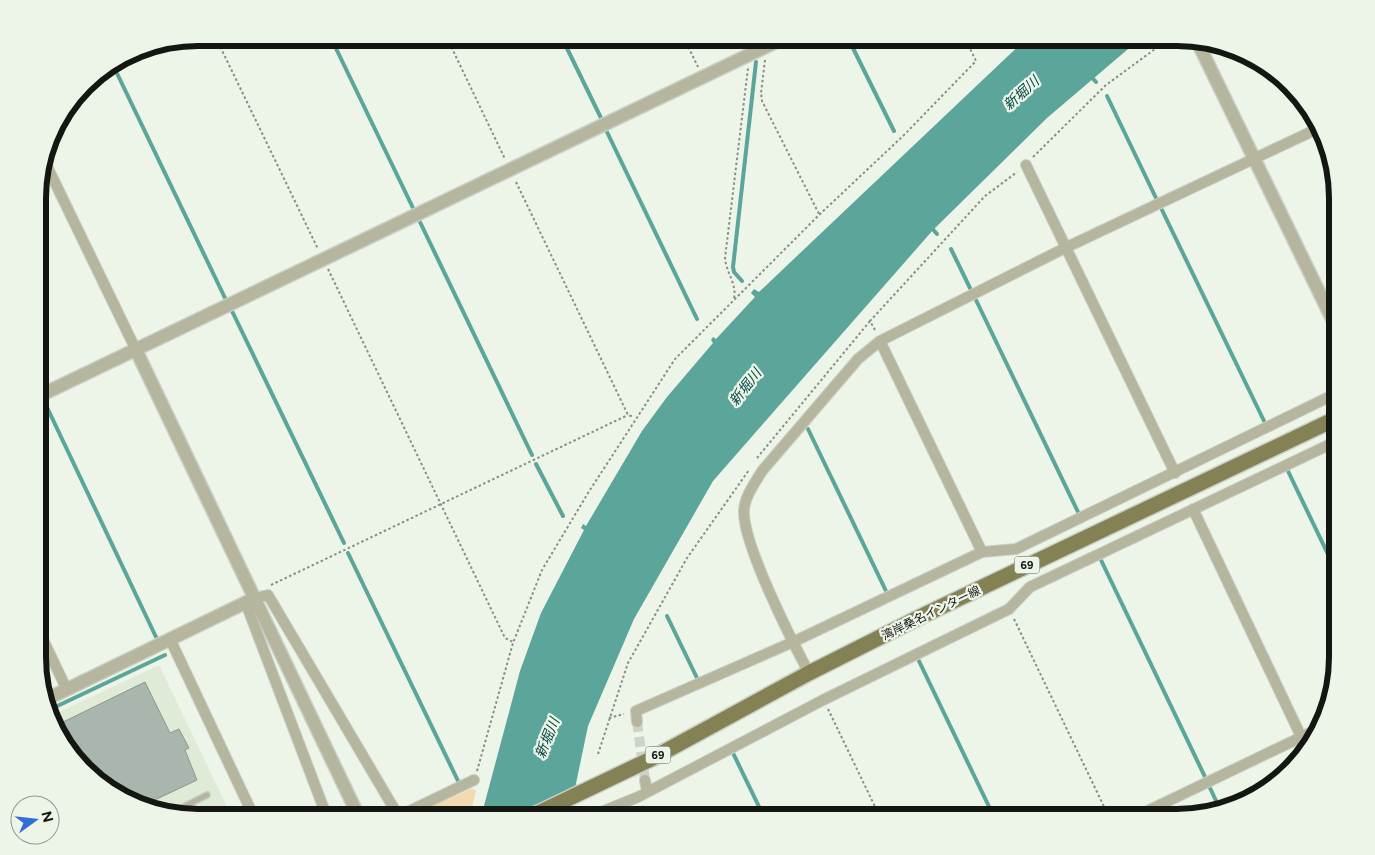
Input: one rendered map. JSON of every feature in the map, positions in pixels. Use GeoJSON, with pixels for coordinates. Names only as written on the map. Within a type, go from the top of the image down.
{"type":"FeatureCollection","features":[{"type":"Feature","properties":{"kind":"main road","name":"湾岸桑名インター線"},"geometry":{"type":"LineString","coordinates":[[547,809],[652,759],[809,673],[1033,562],[1328,422]]}},
{"type":"Feature","properties":{"kind":"street"},"geometry":{"type":"LineString","coordinates":[[46,393],[766,46]]}},
{"type":"Feature","properties":{"kind":"street"},"geometry":{"type":"LineString","coordinates":[[1201,48],[1328,311]]}},
{"type":"Feature","properties":{"kind":"street"},"geometry":{"type":"LineString","coordinates":[[809,673],[793,642],[747,531],[744,509],[752,488],[762,472],[858,359],[880,341],[1067,247],[1313,131]]}},
{"type":"Feature","properties":{"kind":"street"},"geometry":{"type":"LineString","coordinates":[[1026,165],[1175,473]]}},
{"type":"Feature","properties":{"kind":"street"},"geometry":{"type":"LineString","coordinates":[[49,170],[355,809]]}},
{"type":"Feature","properties":{"kind":"street"},"geometry":{"type":"LineString","coordinates":[[880,341],[982,552]]}},
{"type":"Feature","properties":{"kind":"street"},"geometry":{"type":"LineString","coordinates":[[637,722],[636,711],[793,642],[982,552],[1016,550],[1328,397]]}},
{"type":"Feature","properties":{"kind":"street"},"geometry":{"type":"LineString","coordinates":[[609,809],[647,792],[823,700],[1009,609],[1017,603],[1030,587],[1328,445]]}},
{"type":"Feature","properties":{"kind":"street"},"geometry":{"type":"LineString","coordinates":[[1193,509],[1303,741]]}},
{"type":"Feature","properties":{"kind":"street"},"geometry":{"type":"LineString","coordinates":[[51,697],[255,598],[268,595],[393,809]]}},
{"type":"Feature","properties":{"kind":"street"},"geometry":{"type":"LineString","coordinates":[[255,598],[248,609],[284,698],[323,809]]}},
{"type":"Feature","properties":{"kind":"street"},"geometry":{"type":"LineString","coordinates":[[170,639],[250,809]]}},
{"type":"Feature","properties":{"kind":"street"},"geometry":{"type":"LineString","coordinates":[[46,646],[67,690]]}},
{"type":"Feature","properties":{"kind":"street"},"geometry":{"type":"LineString","coordinates":[[1154,808],[1307,734]]}},
{"type":"Feature","properties":{"kind":"street"},"geometry":{"type":"LineString","coordinates":[[415,809],[474,780]]}},
{"type":"Feature","properties":{"kind":"street"},"geometry":{"type":"LineString","coordinates":[[645,780],[647,792]]}},
{"type":"Feature","properties":{"kind":"lane"},"geometry":{"type":"LineString","coordinates":[[182,807],[206,795]]}},
{"type":"Feature","properties":{"kind":"path"},"geometry":{"type":"LineString","coordinates":[[220,46],[505,638],[513,643]]}},
{"type":"Feature","properties":{"kind":"path"},"geometry":{"type":"LineString","coordinates":[[451,46],[628,415],[635,418]]}},
{"type":"Feature","properties":{"kind":"path"},"geometry":{"type":"LineString","coordinates":[[688,46],[703,76]]}},
{"type":"Feature","properties":{"kind":"path"},"geometry":{"type":"LineString","coordinates":[[766,46],[761,93],[762,102],[819,215]]}},
{"type":"Feature","properties":{"kind":"path"},"geometry":{"type":"LineString","coordinates":[[474,780],[493,706],[513,643],[542,570],[635,418],[675,359],[819,215],[903,136],[976,61],[968,46]]}},
{"type":"Feature","properties":{"kind":"path"},"geometry":{"type":"LineString","coordinates":[[598,754],[628,663],[687,558],[770,440],[870,320],[985,196],[1026,165],[1106,85],[1159,46]]}},
{"type":"Feature","properties":{"kind":"path"},"geometry":{"type":"LineString","coordinates":[[734,300],[734,288],[725,269],[725,258],[750,54]]}},
{"type":"Feature","properties":{"kind":"path"},"geometry":{"type":"LineString","coordinates":[[870,320],[880,341]]}},
{"type":"Feature","properties":{"kind":"path"},"geometry":{"type":"LineString","coordinates":[[255,598],[266,588],[628,415]]}},
{"type":"Feature","properties":{"kind":"path"},"geometry":{"type":"LineString","coordinates":[[1009,609],[1106,808]]}},
{"type":"Feature","properties":{"kind":"path"},"geometry":{"type":"LineString","coordinates":[[823,700],[876,808]]}},
{"type":"Feature","properties":{"kind":"path"},"geometry":{"type":"LineString","coordinates":[[610,718],[636,711]]}},
{"type":"Feature","properties":{"kind":"shaded area"},"geometry":{"type":"Polygon","coordinates":[[[159,665],[228,809],[169,806],[131,793],[114,783],[91,764],[72,741],[57,713],[159,665]]]}},
{"type":"Feature","properties":{"kind":"shaded area"},"geometry":{"type":"Polygon","coordinates":[[[471,789],[476,790],[472,809],[428,809],[471,789]]]}},
{"type":"Feature","properties":{"kind":"water","name":"新堀川"},"geometry":{"type":"Polygon","coordinates":[[[1019,46],[1132,46],[1047,118],[933,230],[713,481],[634,619],[588,726],[571,809],[483,809],[520,671],[541,613],[584,530],[581,528],[583,524],[586,526],[642,431],[667,397],[713,343],[711,340],[713,337],[716,339],[755,297],[751,293],[754,289],[759,292],[1019,46]]]}},
{"type":"Feature","properties":{"kind":"building"},"geometry":{"type":"Polygon","coordinates":[[[145,682],[170,733],[179,729],[189,748],[185,750],[197,780],[152,801],[131,793],[114,783],[91,764],[72,741],[62,723],[145,682]]]}},
{"type":"Feature","properties":{"kind":"waterway"},"geometry":{"type":"LineString","coordinates":[[335,46],[413,208]]}},
{"type":"Feature","properties":{"kind":"waterway"},"geometry":{"type":"LineString","coordinates":[[566,46],[601,118]]}},
{"type":"Feature","properties":{"kind":"waterway"},"geometry":{"type":"LineString","coordinates":[[852,46],[894,131]]}},
{"type":"Feature","properties":{"kind":"waterway"},"geometry":{"type":"LineString","coordinates":[[742,281],[734,272],[733,267],[756,62]]}},
{"type":"Feature","properties":{"kind":"waterway"},"geometry":{"type":"LineString","coordinates":[[116,71],[225,298]]}},
{"type":"Feature","properties":{"kind":"waterway"},"geometry":{"type":"LineString","coordinates":[[1089,74],[1096,82]]}},
{"type":"Feature","properties":{"kind":"waterway"},"geometry":{"type":"LineString","coordinates":[[1107,96],[1156,198]]}},
{"type":"Feature","properties":{"kind":"waterway"},"geometry":{"type":"LineString","coordinates":[[607,132],[697,319]]}},
{"type":"Feature","properties":{"kind":"waterway"},"geometry":{"type":"LineString","coordinates":[[1162,210],[1265,423]]}},
{"type":"Feature","properties":{"kind":"waterway"},"geometry":{"type":"LineString","coordinates":[[420,222],[532,455]]}},
{"type":"Feature","properties":{"kind":"waterway"},"geometry":{"type":"LineString","coordinates":[[930,226],[937,234]]}},
{"type":"Feature","properties":{"kind":"waterway"},"geometry":{"type":"LineString","coordinates":[[951,249],[970,288]]}},
{"type":"Feature","properties":{"kind":"waterway"},"geometry":{"type":"LineString","coordinates":[[976,300],[1079,514]]}},
{"type":"Feature","properties":{"kind":"waterway"},"geometry":{"type":"LineString","coordinates":[[232,311],[344,543]]}},
{"type":"Feature","properties":{"kind":"waterway"},"geometry":{"type":"LineString","coordinates":[[46,405],[156,637]]}},
{"type":"Feature","properties":{"kind":"waterway"},"geometry":{"type":"LineString","coordinates":[[808,429],[886,591]]}},
{"type":"Feature","properties":{"kind":"waterway"},"geometry":{"type":"LineString","coordinates":[[536,464],[563,516]]}},
{"type":"Feature","properties":{"kind":"waterway"},"geometry":{"type":"LineString","coordinates":[[1287,469],[1328,554]]}},
{"type":"Feature","properties":{"kind":"waterway"},"geometry":{"type":"LineString","coordinates":[[348,553],[460,785]]}},
{"type":"Feature","properties":{"kind":"waterway"},"geometry":{"type":"LineString","coordinates":[[1100,558],[1206,779]]}},
{"type":"Feature","properties":{"kind":"waterway"},"geometry":{"type":"LineString","coordinates":[[667,616],[697,678]]}},
{"type":"Feature","properties":{"kind":"waterway"},"geometry":{"type":"LineString","coordinates":[[55,707],[165,655]]}},
{"type":"Feature","properties":{"kind":"waterway"},"geometry":{"type":"LineString","coordinates":[[918,659],[990,808]]}},
{"type":"Feature","properties":{"kind":"waterway"},"geometry":{"type":"LineString","coordinates":[[733,753],[760,808]]}},
{"type":"Feature","properties":{"kind":"waterway"},"geometry":{"type":"LineString","coordinates":[[1210,788],[1217,803]]}},
{"type":"Feature","properties":{"kind":"tunnel"},"geometry":{"type":"LineString","coordinates":[[637,722],[645,780]]}}]}
